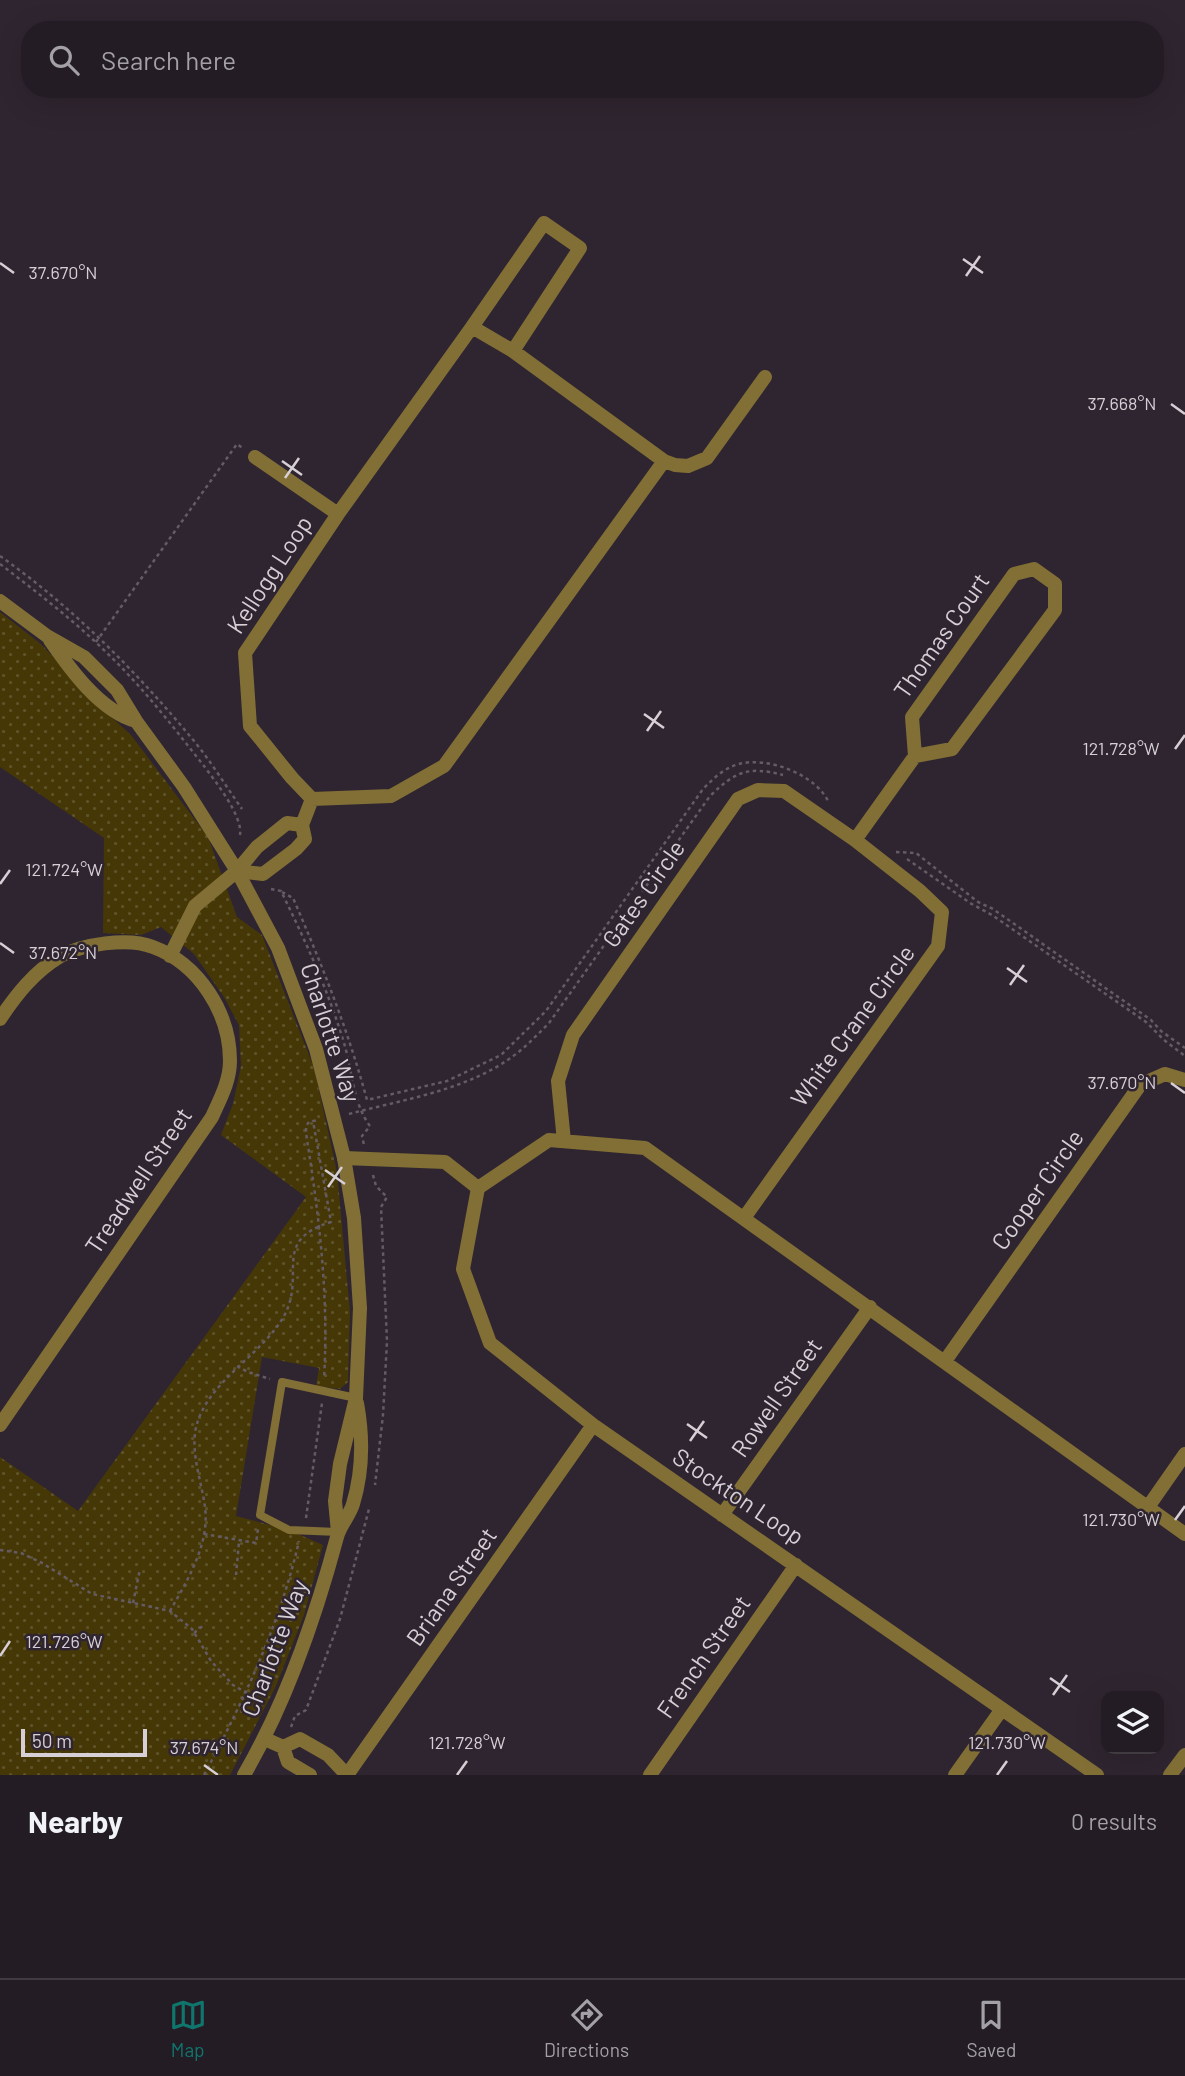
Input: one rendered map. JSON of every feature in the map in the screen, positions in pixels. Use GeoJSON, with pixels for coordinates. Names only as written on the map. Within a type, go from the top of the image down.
{"type":"FeatureCollection","features":[{"type":"Feature","properties":{"kind":"street","name":"Kellogg Loop"},"geometry":{"type":"LineString","coordinates":[[312,799],[250,726],[245,653],[338,514],[544,223],[580,248],[513,351]]}},
{"type":"Feature","properties":{"kind":"street"},"geometry":{"type":"LineString","coordinates":[[472,327],[513,351],[664,461],[675,465],[688,466],[707,458],[765,377]]}},
{"type":"Feature","properties":{"kind":"street"},"geometry":{"type":"LineString","coordinates":[[255,457],[338,514]]}},
{"type":"Feature","properties":{"kind":"street"},"geometry":{"type":"LineString","coordinates":[[237,871],[264,874],[296,849],[304,839],[302,825],[312,799],[391,796],[444,766],[664,461]]}},
{"type":"Feature","properties":{"kind":"street","name":"Thomas Court"},"geometry":{"type":"LineString","coordinates":[[1034,569],[1055,584],[1055,610],[952,748],[915,756],[912,717],[1014,574],[1034,569]]}},
{"type":"Feature","properties":{"kind":"street","name":"Charlotte Way"},"geometry":{"type":"LineString","coordinates":[[0,601],[47,636],[85,657],[117,690],[136,722],[184,787],[237,871],[278,948],[316,1049],[344,1158],[354,1218],[360,1308],[356,1398],[340,1464],[335,1501],[338,1532]]}},
{"type":"Feature","properties":{"kind":"street","name":"Charlotte Way"},"geometry":{"type":"LineString","coordinates":[[47,636],[76,677],[122,718],[136,722]]}},
{"type":"Feature","properties":{"kind":"street"},"geometry":{"type":"LineString","coordinates":[[855,840],[915,756]]}},
{"type":"Feature","properties":{"kind":"street","name":"Gates Circle"},"geometry":{"type":"LineString","coordinates":[[564,1141],[558,1081],[573,1035],[738,799],[758,790],[784,791],[855,840]]}},
{"type":"Feature","properties":{"kind":"street"},"geometry":{"type":"LineString","coordinates":[[170,956],[195,906],[237,871],[257,847],[287,823],[302,825]]}},
{"type":"Feature","properties":{"kind":"street","name":"White Crane Circle"},"geometry":{"type":"LineString","coordinates":[[744,1217],[938,946],[942,912],[920,891],[855,840]]}},
{"type":"Feature","properties":{"kind":"street","name":"Treadwell Street"},"geometry":{"type":"LineString","coordinates":[[0,1019],[37,972],[61,956],[90,945],[129,943],[152,946],[197,977],[220,1012],[228,1035],[230,1063],[225,1088],[204,1128],[0,1425]]}},
{"type":"Feature","properties":{"kind":"street","name":"Cooper Circle"},"geometry":{"type":"LineString","coordinates":[[945,1361],[1140,1086],[1165,1074],[1185,1080]]}},
{"type":"Feature","properties":{"kind":"street"},"geometry":{"type":"LineString","coordinates":[[344,1158],[445,1162],[478,1188],[549,1140],[645,1148],[1185,1534]]}},
{"type":"Feature","properties":{"kind":"street","name":"Stockton Loop"},"geometry":{"type":"LineString","coordinates":[[478,1188],[463,1269],[490,1343],[593,1425],[1097,1775]]}},
{"type":"Feature","properties":{"kind":"street","name":"Rowell Street"},"geometry":{"type":"LineString","coordinates":[[722,1515],[870,1307]]}},
{"type":"Feature","properties":{"kind":"street","name":"Charlotte Way"},"geometry":{"type":"LineString","coordinates":[[244,1775],[265,1738],[307,1634],[326,1579],[338,1532],[353,1506],[360,1471],[362,1431],[356,1398]]}},
{"type":"Feature","properties":{"kind":"street","name":"Briana Street"},"geometry":{"type":"LineString","coordinates":[[347,1775],[593,1425]]}},
{"type":"Feature","properties":{"kind":"street"},"geometry":{"type":"LineString","coordinates":[[1148,1507],[1185,1454]]}},
{"type":"Feature","properties":{"kind":"street","name":"French Street"},"geometry":{"type":"LineString","coordinates":[[650,1775],[796,1565]]}},
{"type":"Feature","properties":{"kind":"street"},"geometry":{"type":"LineString","coordinates":[[955,1775],[1002,1709]]}},
{"type":"Feature","properties":{"kind":"street"},"geometry":{"type":"LineString","coordinates":[[265,1738],[283,1747],[288,1762],[310,1775]]}},
{"type":"Feature","properties":{"kind":"street"},"geometry":{"type":"LineString","coordinates":[[283,1747],[300,1739],[328,1755],[347,1775]]}},
{"type":"Feature","properties":{"kind":"street"},"geometry":{"type":"LineString","coordinates":[[1170,1775],[1185,1755]]}},
{"type":"Feature","properties":{"kind":"lane"},"geometry":{"type":"LineString","coordinates":[[338,1532],[289,1530],[261,1515],[282,1382],[356,1398]]}},
{"type":"Feature","properties":{"kind":"path"},"geometry":{"type":"LineString","coordinates":[[85,657],[237,444],[255,457]]}},
{"type":"Feature","properties":{"kind":"path"},"geometry":{"type":"LineString","coordinates":[[0,556],[99,637],[191,737],[242,809]]}},
{"type":"Feature","properties":{"kind":"path"},"geometry":{"type":"LineString","coordinates":[[367,1100],[447,1081],[501,1055],[546,1011],[704,789],[722,772],[741,764],[768,762],[792,771],[824,792],[830,806],[819,798]]}},
{"type":"Feature","properties":{"kind":"path"},"geometry":{"type":"LineString","coordinates":[[170,1611],[196,1560],[204,1534],[205,1511],[195,1433],[204,1410],[218,1388],[277,1328],[286,1312],[293,1288],[297,1243],[302,1236],[331,1222],[313,1121],[362,1111],[476,1077],[507,1061],[529,1044],[549,1023],[710,796],[738,774],[761,769],[786,775]]}},
{"type":"Feature","properties":{"kind":"path"},"geometry":{"type":"LineString","coordinates":[[1185,1048],[1161,1031],[1151,1020],[993,909],[978,902],[916,853],[896,852],[1146,1022],[1185,1056]]}},
{"type":"Feature","properties":{"kind":"path"},"geometry":{"type":"LineString","coordinates":[[281,891],[293,898],[330,983],[367,1100],[362,1111]]}},
{"type":"Feature","properties":{"kind":"path"},"geometry":{"type":"LineString","coordinates":[[204,1775],[247,1693],[282,1604],[302,1531],[323,1391],[327,1317],[320,1225],[306,1133],[309,1122]]}},
{"type":"Feature","properties":{"kind":"path"},"geometry":{"type":"LineString","coordinates":[[237,1366],[282,1382]]}},
{"type":"Feature","properties":{"kind":"path"},"geometry":{"type":"LineString","coordinates":[[204,1534],[256,1543],[261,1515]]}},
{"type":"Feature","properties":{"kind":"path"},"geometry":{"type":"LineString","coordinates":[[236,1575],[239,1542]]}},
{"type":"Feature","properties":{"kind":"path"},"geometry":{"type":"LineString","coordinates":[[0,1550],[21,1553],[42,1563],[92,1594],[170,1611],[194,1633],[211,1661],[233,1685],[257,1699]]}},
{"type":"Feature","properties":{"kind":"path"},"geometry":{"type":"LineString","coordinates":[[133,1603],[140,1569]]}},
{"type":"Feature","properties":{"kind":"path"},"geometry":{"type":"LineString","coordinates":[[194,1633],[205,1624]]}},
{"type":"Feature","properties":{"kind":"shaded area"},"geometry":{"type":"Polygon","coordinates":[[[0,612],[42,645],[95,702],[131,735],[208,837],[237,917],[262,935],[314,1068],[337,1172],[350,1312],[348,1382],[340,1389],[316,1386],[319,1368],[262,1357],[236,1516],[289,1530],[323,1545],[304,1615],[276,1686],[230,1775],[0,1775],[0,1457],[78,1511],[306,1197],[221,1135],[233,1104],[241,1066],[239,1025],[224,997],[194,954],[161,927],[141,935],[103,933],[104,838],[0,767],[0,612]]]}}]}
